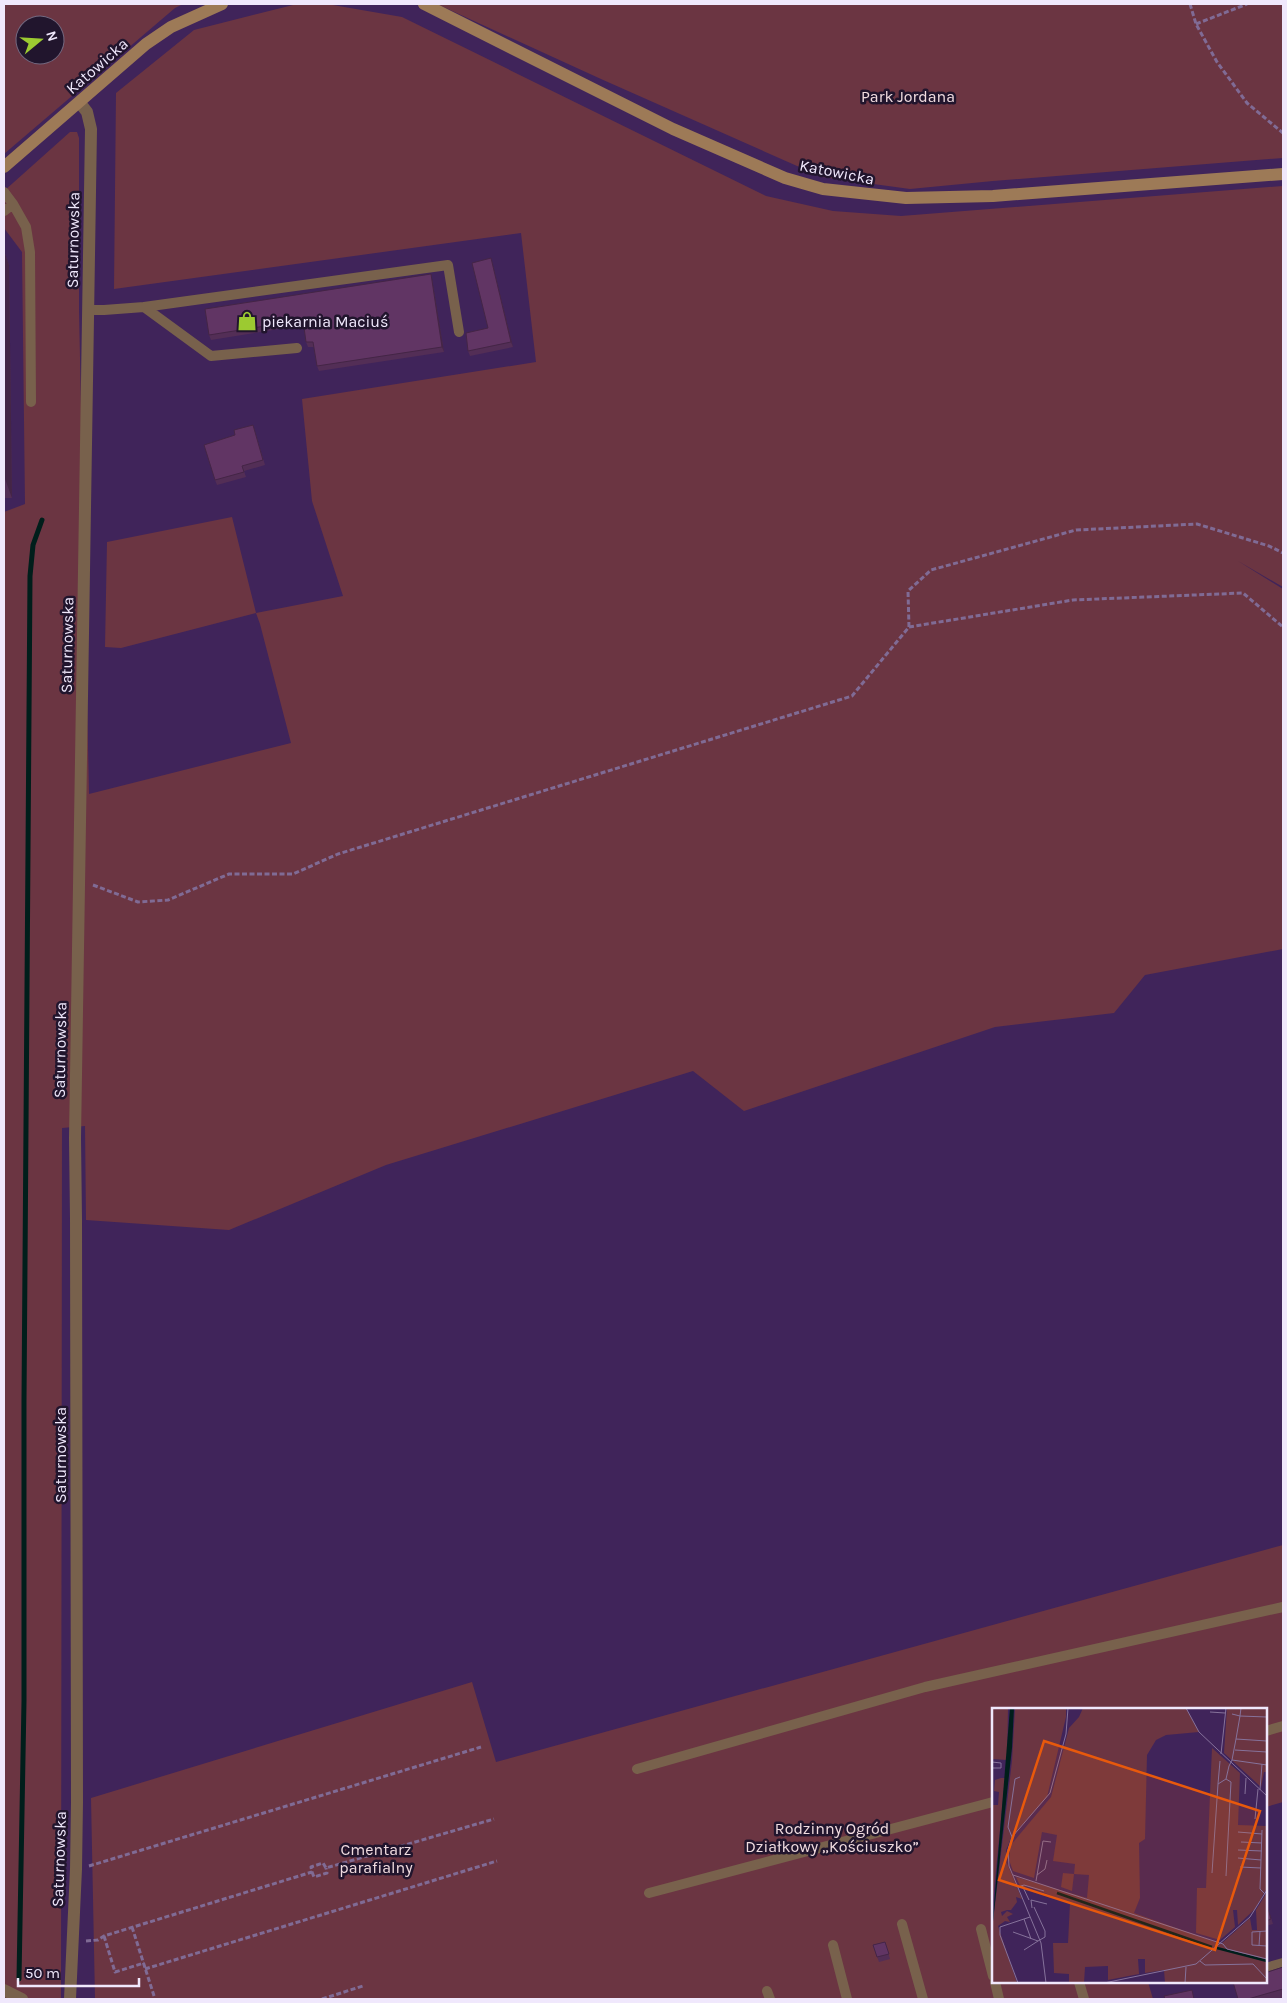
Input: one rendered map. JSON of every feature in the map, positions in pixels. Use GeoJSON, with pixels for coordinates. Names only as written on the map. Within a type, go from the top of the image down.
{"type":"FeatureCollection","features":[{"type":"Feature","properties":{"kind":"street","name":"Katowicka"},"geometry":{"type":"LineString","coordinates":[[4,167],[146,44],[172,27],[222,4]]}},
{"type":"Feature","properties":{"kind":"street","name":"Katowicka"},"geometry":{"type":"LineString","coordinates":[[424,4],[674,129],[785,178],[824,189],[906,198],[993,196],[1283,174]]}},
{"type":"Feature","properties":{"kind":"street","name":"Saturnowska"},"geometry":{"type":"LineString","coordinates":[[70,1999],[77,1802],[76,1219],[74,1138],[89,310],[90,129],[87,112],[80,103]]}},
{"type":"Feature","properties":{"kind":"street"},"geometry":{"type":"LineString","coordinates":[[4,1990],[22,1999]]}},
{"type":"Feature","properties":{"kind":"lane"},"geometry":{"type":"LineString","coordinates":[[4,192],[26,227],[30,252],[31,402]]}},
{"type":"Feature","properties":{"kind":"lane"},"geometry":{"type":"LineString","coordinates":[[4,211],[13,204]]}},
{"type":"Feature","properties":{"kind":"lane"},"geometry":{"type":"LineString","coordinates":[[89,310],[144,307],[448,265],[459,332]]}},
{"type":"Feature","properties":{"kind":"lane"},"geometry":{"type":"LineString","coordinates":[[144,307],[211,356],[297,348]]}},
{"type":"Feature","properties":{"kind":"lane"},"geometry":{"type":"LineString","coordinates":[[637,1769],[925,1687],[1283,1607]]}},
{"type":"Feature","properties":{"kind":"lane"},"geometry":{"type":"LineString","coordinates":[[1267,1731],[1283,1726]]}},
{"type":"Feature","properties":{"kind":"lane"},"geometry":{"type":"LineString","coordinates":[[649,1893],[992,1802]]}},
{"type":"Feature","properties":{"kind":"lane"},"geometry":{"type":"LineString","coordinates":[[902,1924],[923,1999]]}},
{"type":"Feature","properties":{"kind":"lane"},"geometry":{"type":"LineString","coordinates":[[981,1929],[992,1972]]}},
{"type":"Feature","properties":{"kind":"lane"},"geometry":{"type":"LineString","coordinates":[[832,1945],[847,1999]]}},
{"type":"Feature","properties":{"kind":"lane"},"geometry":{"type":"LineString","coordinates":[[1267,1968],[1283,1963]]}},
{"type":"Feature","properties":{"kind":"lane"},"geometry":{"type":"LineString","coordinates":[[995,1983],[999,1999]]}},
{"type":"Feature","properties":{"kind":"lane"},"geometry":{"type":"LineString","coordinates":[[1079,1983],[1084,1999]]}},
{"type":"Feature","properties":{"kind":"path"},"geometry":{"type":"LineString","coordinates":[[1190,4],[1196,24],[1217,62],[1247,103],[1283,133]]}},
{"type":"Feature","properties":{"kind":"path"},"geometry":{"type":"LineString","coordinates":[[1196,24],[1247,4]]}},
{"type":"Feature","properties":{"kind":"path"},"geometry":{"type":"LineString","coordinates":[[78,879],[138,902],[168,900],[229,874],[293,874],[338,854],[852,696],[909,626],[908,591],[931,570],[1076,530],[1196,524],[1270,546],[1283,552]]}},
{"type":"Feature","properties":{"kind":"path"},"geometry":{"type":"LineString","coordinates":[[909,626],[1073,600],[1242,593],[1283,627]]}},
{"type":"Feature","properties":{"kind":"path"},"geometry":{"type":"LineString","coordinates":[[81,1868],[481,1747]]}},
{"type":"Feature","properties":{"kind":"path"},"geometry":{"type":"LineString","coordinates":[[326,1868],[494,1819]]}},
{"type":"Feature","properties":{"kind":"path"},"geometry":{"type":"LineString","coordinates":[[145,1969],[497,1861]]}},
{"type":"Feature","properties":{"kind":"path"},"geometry":{"type":"LineString","coordinates":[[323,1863],[327,1873],[314,1877],[312,1872],[311,1866],[323,1863]]}},
{"type":"Feature","properties":{"kind":"path"},"geometry":{"type":"LineString","coordinates":[[144,1964],[116,1972],[104,1936],[312,1872]]}},
{"type":"Feature","properties":{"kind":"path"},"geometry":{"type":"LineString","coordinates":[[132,1927],[155,1999]]}},
{"type":"Feature","properties":{"kind":"path"},"geometry":{"type":"LineString","coordinates":[[322,1999],[363,1986]]}},
{"type":"Feature","properties":{"kind":"green space"},"geometry":{"type":"Polygon","coordinates":[[[4,4],[183,4],[175,8],[4,154],[4,4]]]}},
{"type":"Feature","properties":{"kind":"green space"},"geometry":{"type":"Polygon","coordinates":[[[297,4],[327,4],[402,17],[766,196],[833,211],[901,216],[1283,186],[1283,587],[1238,561],[1283,589],[1283,949],[1145,975],[1114,1013],[995,1027],[744,1111],[693,1071],[386,1165],[229,1230],[86,1220],[85,1126],[62,1128],[61,1999],[4,1999],[4,512],[25,504],[22,252],[4,228],[4,191],[70,132],[77,132],[79,138],[79,309],[89,794],[291,743],[256,613],[343,596],[312,501],[302,399],[536,362],[521,233],[114,289],[116,93],[194,30],[297,4]]]}},
{"type":"Feature","properties":{"kind":"green space","name":"Park Jordana"},"geometry":{"type":"Polygon","coordinates":[[[437,4],[1283,4],[1283,158],[910,189],[822,177],[437,4]]]}},
{"type":"Feature","properties":{"kind":"green space"},"geometry":{"type":"Polygon","coordinates":[[[232,517],[256,613],[121,648],[105,647],[107,542],[232,517]]]}},
{"type":"Feature","properties":{"kind":"green space","name":"Rodzinny Ogród Działkowy „Kościuszko”"},"geometry":{"type":"Polygon","coordinates":[[[1283,1545],[1283,1802],[1267,1807],[1267,1708],[992,1708],[992,1983],[1148,1983],[1153,1999],[95,1999],[91,1798],[472,1682],[496,1762],[1283,1545]]]}},
{"type":"Feature","properties":{"kind":"building"},"geometry":{"type":"Polygon","coordinates":[[[491,258],[511,342],[468,351],[466,333],[488,328],[472,263],[491,258]]]}},
{"type":"Feature","properties":{"kind":"building"},"geometry":{"type":"Polygon","coordinates":[[[431,274],[442,347],[317,366],[313,342],[306,342],[303,320],[209,335],[205,309],[431,274]]]}},
{"type":"Feature","properties":{"kind":"building"},"geometry":{"type":"Polygon","coordinates":[[[4,381],[5,479],[4,479],[4,381]]]}},
{"type":"Feature","properties":{"kind":"building"},"geometry":{"type":"Polygon","coordinates":[[[253,425],[263,460],[242,466],[244,472],[215,480],[204,445],[235,435],[234,430],[253,425]]]}},
{"type":"Feature","properties":{"kind":"building"},"geometry":{"type":"Polygon","coordinates":[[[1267,1905],[1271,1919],[1267,1921],[1267,1905]]]}},
{"type":"Feature","properties":{"kind":"building"},"geometry":{"type":"Polygon","coordinates":[[[885,1942],[889,1954],[877,1957],[873,1945],[885,1942]]]}},
{"type":"Feature","properties":{"kind":"building"},"geometry":{"type":"Polygon","coordinates":[[[1267,1965],[1268,1972],[1283,1967],[1283,1989],[1248,1999],[1238,1999],[1233,1983],[1267,1983],[1267,1965]]]}},
{"type":"Feature","properties":{"kind":"building"},"geometry":{"type":"Polygon","coordinates":[[[1192,1990],[1194,1999],[1165,1999],[1164,1996],[1192,1990]]]}},
{"type":"Feature","properties":{"kind":"waterway"},"geometry":{"type":"LineString","coordinates":[[19,1979],[24,1701],[24,1401],[30,576],[33,545],[42,520]]}},
{"type":"Feature","properties":{"kind":"place","name":"piekarnia Maciuś"},"geometry":{"type":"Point","coordinates":[247,321]}},
{"type":"Feature","properties":{"kind":"park label","name":"Cmentarz parafialny"},"geometry":{"type":"Point","coordinates":[376,1858]}}]}
